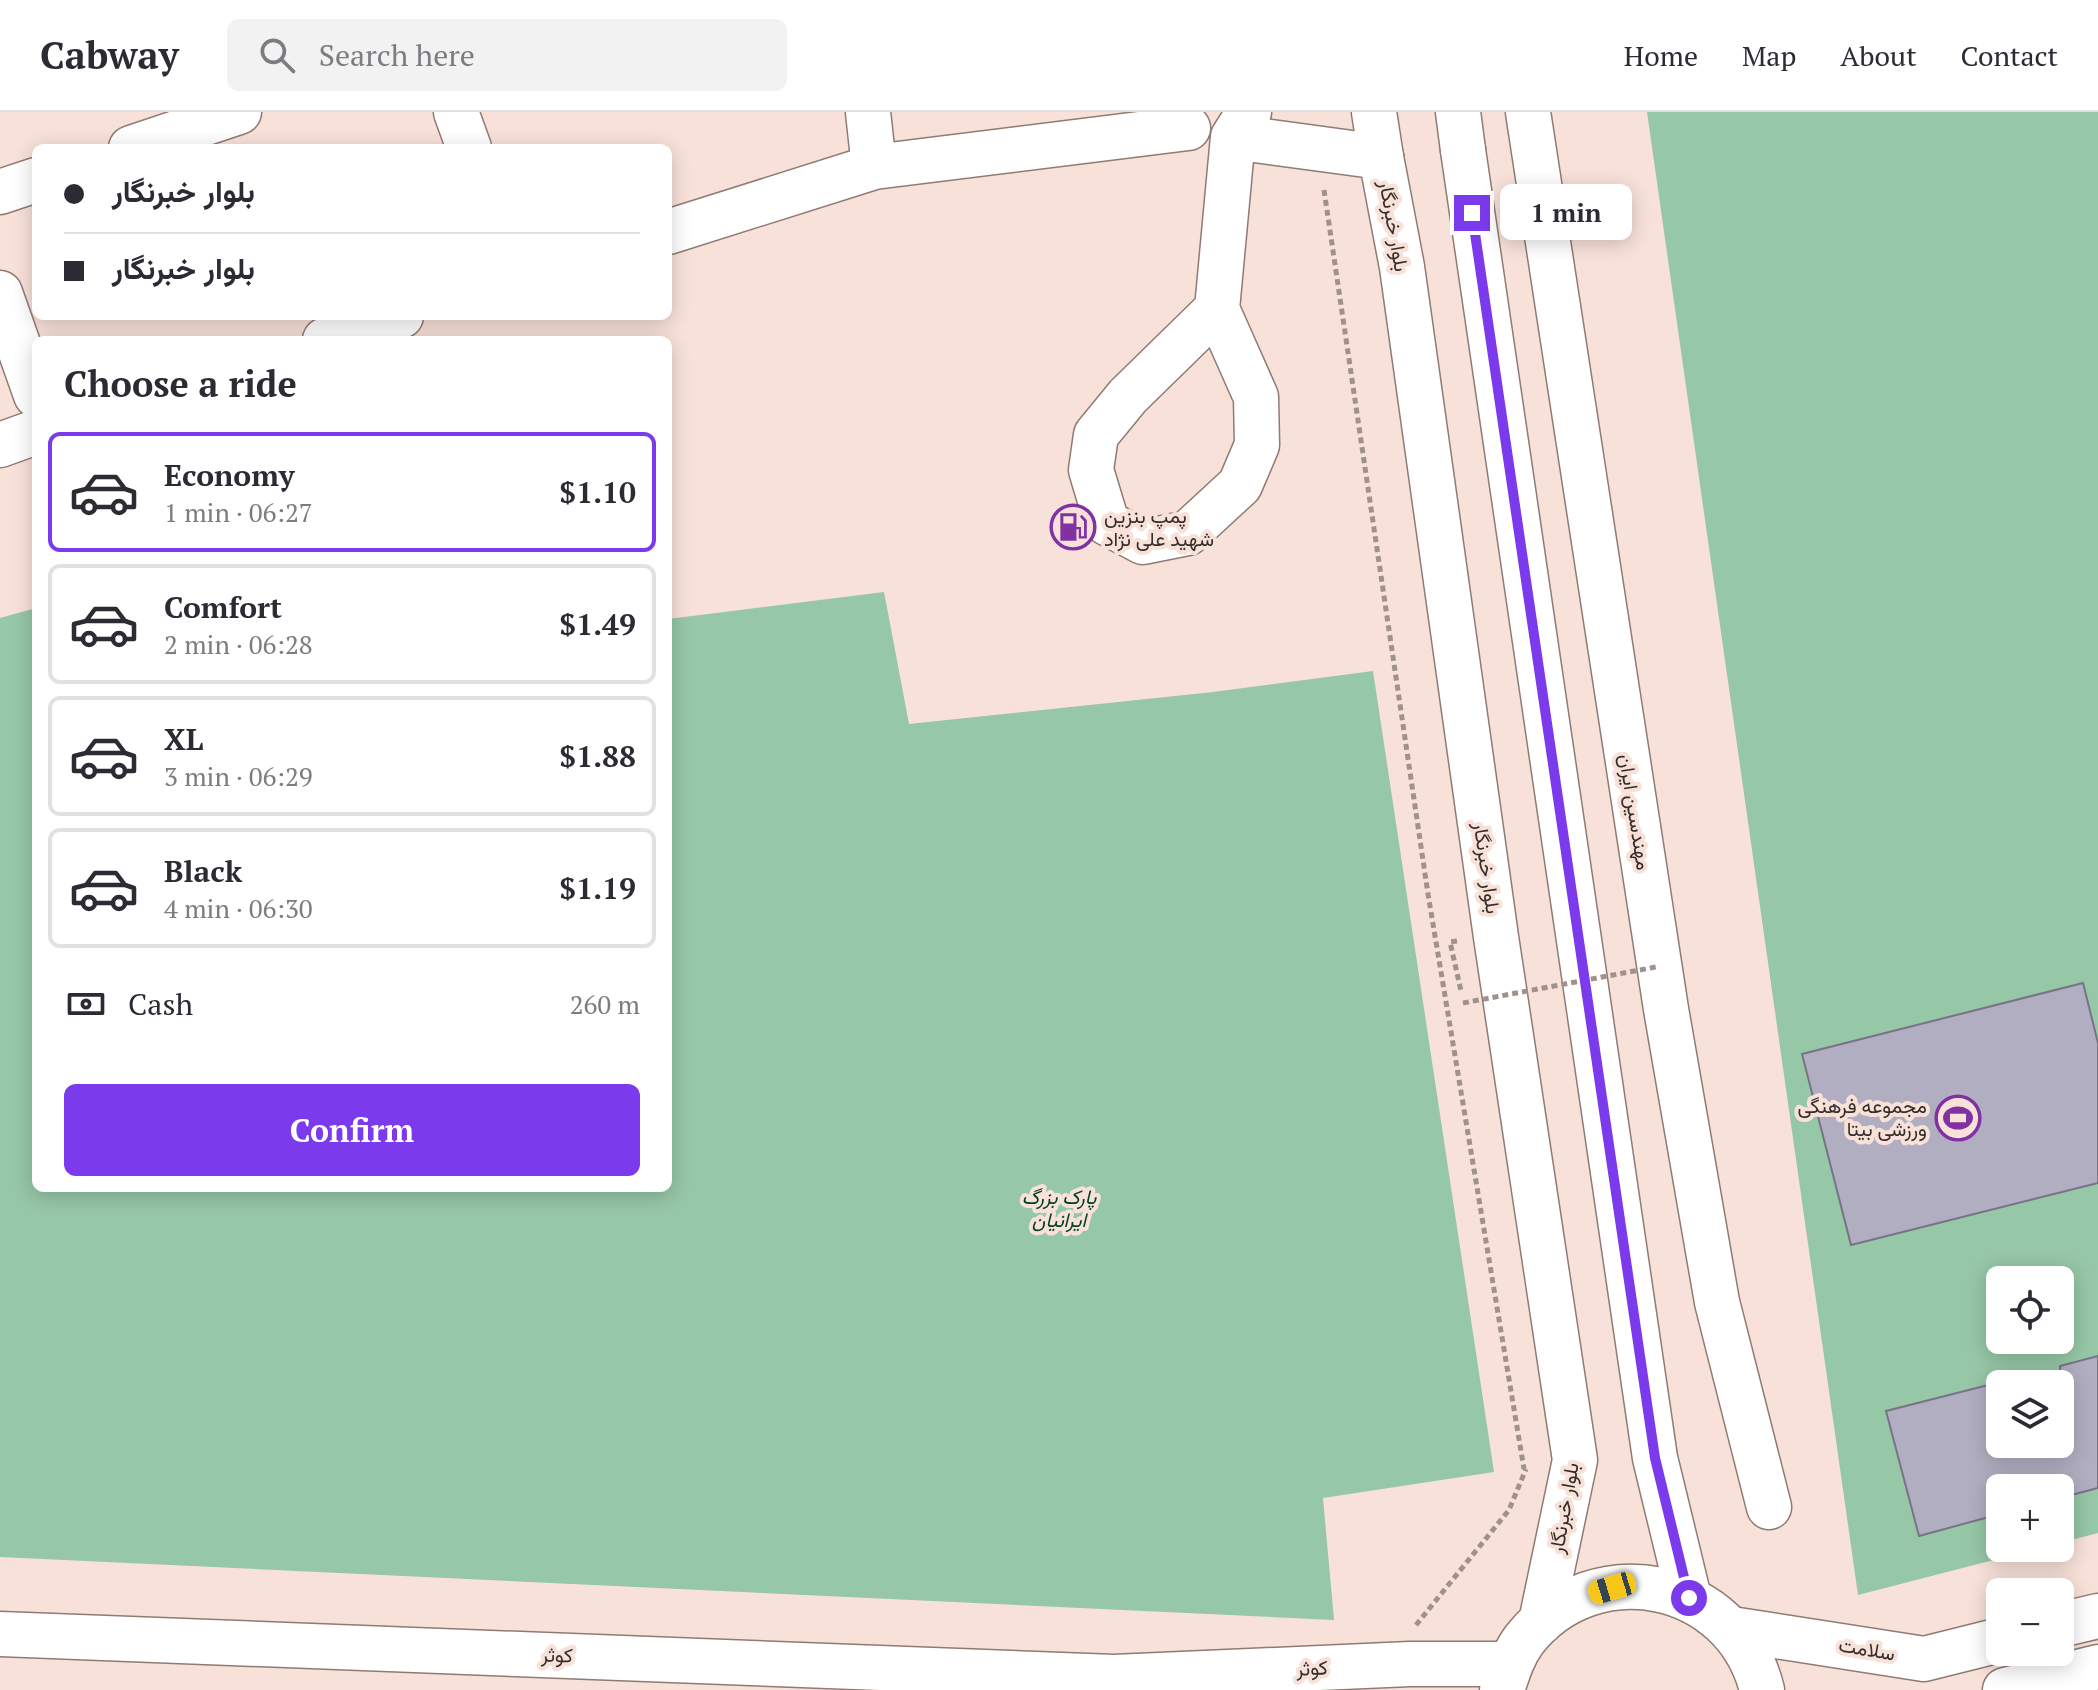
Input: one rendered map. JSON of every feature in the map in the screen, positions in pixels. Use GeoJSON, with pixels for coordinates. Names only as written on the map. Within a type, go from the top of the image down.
{"type":"FeatureCollection","features":[{"type":"Feature","properties":{"kind":"main road"},"geometry":{"type":"LineString","coordinates":[[143,144],[239,112]]}},
{"type":"Feature","properties":{"kind":"main road"},"geometry":{"type":"LineString","coordinates":[[456,112],[468,144]]}},
{"type":"Feature","properties":{"kind":"main road"},"geometry":{"type":"LineString","coordinates":[[868,112],[874,167]]}},
{"type":"Feature","properties":{"kind":"main road","name":"بلوار خبرنگار"},"geometry":{"type":"LineString","coordinates":[[1374,112],[1402,267],[1496,937],[1575,1460],[1541,1622]]}},
{"type":"Feature","properties":{"kind":"main road","name":"مهندسین ایران"},"geometry":{"type":"LineString","coordinates":[[1528,112],[1666,1009],[1717,1302],[1769,1507]]}},
{"type":"Feature","properties":{"kind":"main road"},"geometry":{"type":"LineString","coordinates":[[1217,309],[1128,396],[1096,435],[1091,470],[1107,523],[1143,542],[1188,533],[1240,485],[1257,445],[1256,397],[1217,309],[1241,125],[1318,150],[1381,157]]}},
{"type":"Feature","properties":{"kind":"main road"},"geometry":{"type":"LineString","coordinates":[[672,231],[874,167],[1188,128]]}},
{"type":"Feature","properties":{"kind":"main road"},"geometry":{"type":"LineString","coordinates":[[1460,131],[1653,1443],[1689,1598]]}},
{"type":"Feature","properties":{"kind":"main road"},"geometry":{"type":"LineString","coordinates":[[0,192],[32,181]]}},
{"type":"Feature","properties":{"kind":"main road"},"geometry":{"type":"LineString","coordinates":[[0,293],[32,384]]}},
{"type":"Feature","properties":{"kind":"main road"},"geometry":{"type":"LineString","coordinates":[[338,336],[388,320]]}},
{"type":"Feature","properties":{"kind":"main road"},"geometry":{"type":"LineString","coordinates":[[0,445],[32,433]]}},
{"type":"Feature","properties":{"kind":"main road"},"geometry":{"type":"LineString","coordinates":[[1506,1677],[1523,1641],[1541,1622],[1574,1599],[1612,1588],[1651,1587],[1689,1598],[1712,1611],[1731,1629],[1756,1667],[1762,1690]]}},
{"type":"Feature","properties":{"kind":"main road"},"geometry":{"type":"LineString","coordinates":[[2074,1622],[2098,1616]]}},
{"type":"Feature","properties":{"kind":"main road","name":"سلامت"},"geometry":{"type":"LineString","coordinates":[[1731,1629],[1924,1659],[1986,1644]]}},
{"type":"Feature","properties":{"kind":"main road","name":"کوثر"},"geometry":{"type":"LineString","coordinates":[[0,1634],[1114,1677],[1410,1664],[1506,1677]]}},
{"type":"Feature","properties":{"kind":"main road"},"geometry":{"type":"LineString","coordinates":[[2005,1690],[2098,1667]]}},
{"type":"Feature","properties":{"kind":"main road","name":"کوثر"},"geometry":{"type":"LineString","coordinates":[[1114,1677],[1167,1690]]}},
{"type":"Feature","properties":{"kind":"path"},"geometry":{"type":"LineString","coordinates":[[1318,150],[1428,894],[1524,1469],[1509,1510],[1416,1624],[1410,1664]]}},
{"type":"Feature","properties":{"kind":"path"},"geometry":{"type":"LineString","coordinates":[[1450,942],[1463,1003],[1656,967]]}},
{"type":"Feature","properties":{"kind":"path"},"geometry":{"type":"LineString","coordinates":[[1524,1469],[1575,1460]]}},
{"type":"Feature","properties":{"kind":"green space"},"geometry":{"type":"Polygon","coordinates":[[[1647,112],[2098,112],[2098,1533],[2074,1539],[2074,1474],[1986,1474],[1986,1562],[1858,1595],[1647,112]]]}},
{"type":"Feature","properties":{"kind":"green space","name":"پارک بزرگ ایرانیان"},"geometry":{"type":"Polygon","coordinates":[[[884,592],[909,724],[1213,692],[1373,671],[1494,1472],[1323,1498],[1334,1620],[0,1557],[0,618],[32,609],[32,1192],[672,1192],[672,618],[884,592]]]}},
{"type":"Feature","properties":{"kind":"building","name":"مجموعه فرهنگی ورزشی بیتا"},"geometry":{"type":"Polygon","coordinates":[[[2083,983],[2098,1043],[2098,1183],[1851,1245],[1802,1054],[2083,983]]]}},
{"type":"Feature","properties":{"kind":"building"},"geometry":{"type":"Polygon","coordinates":[[[2098,1356],[2098,1488],[2074,1494],[2074,1474],[1986,1474],[1986,1518],[1919,1536],[1886,1411],[1986,1386],[1986,1458],[2074,1458],[2074,1370],[2060,1370],[2060,1366],[2098,1356]]]}},
{"type":"Feature","properties":{"kind":"place","name":"پمپ بنزین شهید علی نژاد"},"geometry":{"type":"Point","coordinates":[1073,527]}},
{"type":"Feature","properties":{"kind":"place","name":"مجموعه فرهنگی ورزشی بیتا"},"geometry":{"type":"Point","coordinates":[1958,1118]}},
{"type":"Feature","properties":{"kind":"route"},"geometry":{"type":"LineString","coordinates":[[1472,213],[1655,1458],[1689,1598]]}}]}
